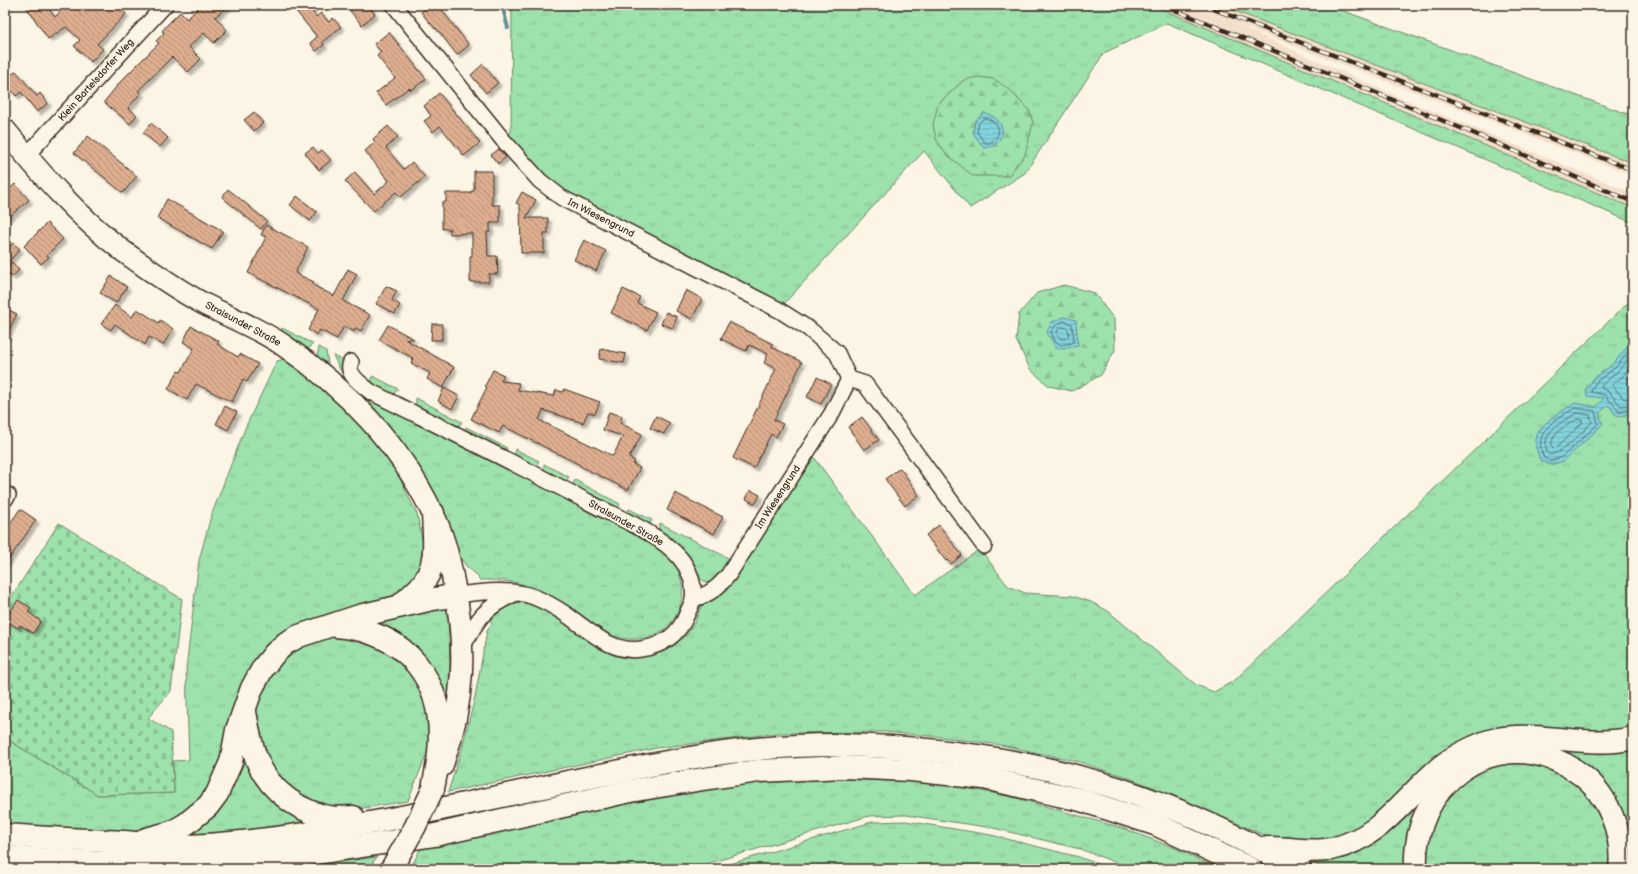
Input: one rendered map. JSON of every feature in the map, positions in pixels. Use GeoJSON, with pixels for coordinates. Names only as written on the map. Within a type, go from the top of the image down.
{"type":"FeatureCollection","features":[{"type":"Feature","properties":{"kind":"highway"},"geometry":{"type":"LineString","coordinates":[[400,606],[420,588],[426,579],[434,559],[433,513]]}},
{"type":"Feature","properties":{"kind":"highway"},"geometry":{"type":"LineString","coordinates":[[133,842],[172,832],[186,824],[208,806],[218,794],[231,762],[237,730],[252,688],[263,668],[274,654],[286,643],[299,636],[331,625],[400,606],[457,595]]}},
{"type":"Feature","properties":{"kind":"highway"},"geometry":{"type":"LineString","coordinates":[[331,625],[349,627],[379,635],[392,641],[416,663],[425,676],[433,693],[443,752],[433,789]]}},
{"type":"Feature","properties":{"kind":"highway"},"geometry":{"type":"LineString","coordinates":[[245,710],[251,742],[257,761],[267,778],[289,800],[305,809],[334,818],[366,817],[388,819]]}},
{"type":"Feature","properties":{"kind":"highway"},"geometry":{"type":"LineString","coordinates":[[1259,848],[1282,847],[1295,850],[1313,851],[1331,850],[1350,843],[1367,835],[1381,825],[1443,765],[1460,753],[1487,742],[1504,738],[1521,737],[1601,743],[1633,738]]}},
{"type":"Feature","properties":{"kind":"highway"},"geometry":{"type":"LineString","coordinates":[[5,834],[133,842],[169,846],[209,844],[312,833],[388,819],[652,764],[729,752],[788,747],[839,745],[899,747],[954,752],[997,759],[1105,784],[1144,797],[1201,820],[1300,869]]}},
{"type":"Feature","properties":{"kind":"highway"},"geometry":{"type":"LineString","coordinates":[[1416,869],[1416,852],[1419,829],[1432,800],[1443,786],[1471,763],[1493,756],[1515,752],[1545,756],[1558,761],[1588,778],[1601,793],[1617,829],[1620,848],[1620,869]]}},
{"type":"Feature","properties":{"kind":"highway"},"geometry":{"type":"LineString","coordinates":[[5,857],[113,863],[215,863],[257,860],[317,853],[435,835],[630,790],[759,771],[844,767],[911,770],[984,778],[1081,800],[1155,824],[1251,869]]}},
{"type":"Feature","properties":{"kind":"street","name":"Klein Bartelsdorfer Weg"},"geometry":{"type":"LineString","coordinates":[[26,156],[165,5]]}},
{"type":"Feature","properties":{"kind":"street","name":"Im Wiesengrund"},"geometry":{"type":"LineString","coordinates":[[394,5],[503,140],[540,182],[562,198],[779,310],[809,329],[838,353],[848,379],[832,413],[729,574],[718,588],[693,599]]}},
{"type":"Feature","properties":{"kind":"street","name":"Stralsunder Straße"},"geometry":{"type":"LineString","coordinates":[[5,130],[64,198],[89,223],[122,250],[168,283],[204,304],[263,332],[322,373],[358,408],[385,439],[406,468],[433,513],[445,546],[457,595],[461,622],[462,646],[460,692],[454,725],[443,752]]}},
{"type":"Feature","properties":{"kind":"street","name":"Stralsunder Straße"},"geometry":{"type":"LineString","coordinates":[[351,362],[350,370],[352,375],[371,392],[567,491],[658,539],[681,559],[688,571],[692,579],[693,599],[684,621],[677,632],[667,640],[654,647],[639,650],[624,649],[610,645],[564,613],[532,596],[516,593],[493,592],[457,595]]}},
{"type":"Feature","properties":{"kind":"street"},"geometry":{"type":"LineString","coordinates":[[848,379],[865,384],[984,546]]}},
{"type":"Feature","properties":{"kind":"street"},"geometry":{"type":"LineString","coordinates":[[5,494],[8,495],[5,499]]}},
{"type":"Feature","properties":{"kind":"street","name":"Stralsunder Straße"},"geometry":{"type":"LineString","coordinates":[[462,646],[476,621],[488,608],[516,593]]}},
{"type":"Feature","properties":{"kind":"street"},"geometry":{"type":"LineString","coordinates":[[391,869],[415,827],[433,789]]}},
{"type":"Feature","properties":{"kind":"shaded area"},"geometry":{"type":"Polygon","coordinates":[[[1152,5],[1219,5],[1633,163],[1633,175],[1236,24],[1401,98],[1633,193],[1633,208],[1152,5]]]}},
{"type":"Feature","properties":{"kind":"green space"},"geometry":{"type":"Polygon","coordinates":[[[512,5],[1152,5],[1633,208],[1633,223],[1167,23],[1104,53],[1025,173],[970,208],[924,151],[781,307],[565,195],[507,138],[511,131],[512,5]],[[964,80],[938,104],[973,176],[1030,112],[1010,90],[964,80]]]}},
{"type":"Feature","properties":{"kind":"green space"},"geometry":{"type":"Polygon","coordinates":[[[1219,5],[1327,5],[1633,116],[1633,163],[1219,5]]]}},
{"type":"Feature","properties":{"kind":"green space"},"geometry":{"type":"Polygon","coordinates":[[[978,77],[994,79],[1010,90],[1030,112],[1033,123],[1025,155],[1008,176],[973,176],[945,153],[936,139],[933,125],[938,104],[964,80],[978,77]]]}},
{"type":"Feature","properties":{"kind":"green space"},"geometry":{"type":"Polygon","coordinates":[[[1064,285],[1094,293],[1114,319],[1115,350],[1101,375],[1072,391],[1049,386],[1030,369],[1016,340],[1019,314],[1037,293],[1064,285]]]}},
{"type":"Feature","properties":{"kind":"green space"},"geometry":{"type":"Polygon","coordinates":[[[1633,298],[1633,733],[1532,732],[1348,839],[1282,843],[1165,792],[1129,778],[1076,761],[1001,745],[941,737],[884,732],[779,733],[657,748],[448,792],[462,748],[475,697],[487,631],[492,623],[488,619],[501,609],[511,604],[522,602],[538,604],[633,657],[650,656],[665,651],[687,634],[694,624],[701,606],[730,582],[811,453],[915,595],[980,549],[1008,586],[1025,593],[1073,596],[1091,602],[1108,611],[1196,685],[1214,692],[1235,680],[1633,298]]]}},
{"type":"Feature","properties":{"kind":"green space"},"geometry":{"type":"Polygon","coordinates":[[[282,328],[313,344],[305,352],[280,334],[282,328]]]}},
{"type":"Feature","properties":{"kind":"green space"},"geometry":{"type":"Polygon","coordinates":[[[319,347],[326,351],[328,364],[337,375],[316,361],[319,347]]]}},
{"type":"Feature","properties":{"kind":"green space"},"geometry":{"type":"Polygon","coordinates":[[[333,355],[347,363],[347,375],[654,542],[673,561],[681,579],[683,592],[682,598],[674,619],[663,630],[648,637],[639,639],[621,638],[605,632],[573,609],[524,585],[507,581],[479,580],[478,576],[467,567],[461,559],[445,513],[425,478],[368,399],[345,377],[333,355]]]}},
{"type":"Feature","properties":{"kind":"green space"},"geometry":{"type":"Polygon","coordinates":[[[285,359],[306,371],[353,414],[394,466],[417,514],[425,554],[424,569],[404,594],[381,603],[330,613],[303,623],[285,632],[210,796],[168,824],[135,832],[5,824],[5,738],[98,795],[174,793],[173,761],[189,760],[186,669],[199,560],[211,516],[246,426],[277,361],[285,359]]]}},
{"type":"Feature","properties":{"kind":"green space"},"geometry":{"type":"Polygon","coordinates":[[[373,376],[398,389],[392,396],[370,385],[373,376]]]}},
{"type":"Feature","properties":{"kind":"green space"},"geometry":{"type":"Polygon","coordinates":[[[416,398],[462,422],[456,429],[416,408],[416,398]]]}},
{"type":"Feature","properties":{"kind":"green space"},"geometry":{"type":"Polygon","coordinates":[[[466,427],[507,448],[504,453],[465,433],[466,427]]]}},
{"type":"Feature","properties":{"kind":"green space"},"geometry":{"type":"Polygon","coordinates":[[[515,449],[539,461],[534,469],[518,459],[515,449]]]}},
{"type":"Feature","properties":{"kind":"green space"},"geometry":{"type":"Polygon","coordinates":[[[544,464],[569,477],[564,484],[544,474],[544,464]]]}},
{"type":"Feature","properties":{"kind":"green space"},"geometry":{"type":"Polygon","coordinates":[[[575,480],[620,504],[616,512],[571,488],[575,480]]]}},
{"type":"Feature","properties":{"kind":"green space"},"geometry":{"type":"Polygon","coordinates":[[[629,509],[652,520],[648,528],[625,516],[629,509]]]}},
{"type":"Feature","properties":{"kind":"green space"},"geometry":{"type":"Polygon","coordinates":[[[59,523],[182,599],[171,691],[148,718],[171,732],[174,793],[98,795],[5,738],[5,607],[59,523]]]}},
{"type":"Feature","properties":{"kind":"green space"},"geometry":{"type":"Polygon","coordinates":[[[660,523],[732,560],[719,578],[714,581],[705,582],[700,578],[690,560],[658,533],[660,523]]]}},
{"type":"Feature","properties":{"kind":"green space"},"geometry":{"type":"Polygon","coordinates":[[[447,608],[450,664],[446,721],[438,689],[363,621],[447,608]]]}},
{"type":"Feature","properties":{"kind":"green space"},"geometry":{"type":"Polygon","coordinates":[[[337,634],[382,643],[420,678],[434,730],[429,755],[426,756],[408,801],[345,811],[291,796],[256,746],[256,707],[271,671],[299,645],[337,634]]]}},
{"type":"Feature","properties":{"kind":"green space"},"geometry":{"type":"Polygon","coordinates":[[[1633,744],[1633,856],[1631,862],[1626,847],[1562,757],[1459,765],[1411,869],[1325,869],[1307,860],[1473,752],[1633,744]]]}},
{"type":"Feature","properties":{"kind":"green space"},"geometry":{"type":"Polygon","coordinates":[[[240,747],[321,823],[215,836],[176,835],[240,747]]]}},
{"type":"Feature","properties":{"kind":"green space"},"geometry":{"type":"Polygon","coordinates":[[[1503,759],[1558,767],[1606,812],[1615,869],[1421,869],[1422,836],[1454,780],[1503,759]]]}},
{"type":"Feature","properties":{"kind":"green space"},"geometry":{"type":"Polygon","coordinates":[[[843,779],[915,782],[961,787],[1013,797],[1122,828],[1175,848],[1218,869],[1133,869],[1080,849],[993,828],[906,815],[869,816],[689,869],[410,869],[421,848],[596,810],[730,786],[784,781],[843,779]]]}},
{"type":"Feature","properties":{"kind":"green space"},"geometry":{"type":"Polygon","coordinates":[[[906,821],[991,835],[1079,857],[1111,869],[713,869],[872,822],[906,821]]]}},
{"type":"Feature","properties":{"kind":"green space"},"geometry":{"type":"Polygon","coordinates":[[[377,857],[368,869],[284,869],[377,857]]]}},
{"type":"Feature","properties":{"kind":"water"},"geometry":{"type":"Polygon","coordinates":[[[984,113],[992,116],[999,122],[1003,133],[996,144],[991,147],[984,148],[973,133],[975,121],[984,113]]]}},
{"type":"Feature","properties":{"kind":"water"},"geometry":{"type":"Polygon","coordinates":[[[1064,317],[1076,320],[1078,346],[1061,349],[1056,348],[1047,332],[1052,322],[1064,317]]]}},
{"type":"Feature","properties":{"kind":"water"},"geometry":{"type":"Polygon","coordinates":[[[1633,340],[1633,413],[1617,417],[1609,405],[1599,413],[1603,424],[1564,461],[1550,465],[1540,460],[1536,448],[1536,440],[1538,433],[1543,426],[1575,403],[1596,407],[1604,398],[1587,396],[1586,389],[1594,378],[1612,365],[1633,340]]]}},
{"type":"Feature","properties":{"kind":"building"},"geometry":{"type":"Polygon","coordinates":[[[25,5],[46,5],[55,17],[66,5],[117,5],[126,14],[97,44],[103,49],[91,62],[74,46],[80,40],[66,27],[48,39],[25,5]]]}},
{"type":"Feature","properties":{"kind":"building"},"geometry":{"type":"Polygon","coordinates":[[[201,5],[230,5],[215,17],[227,30],[214,43],[204,33],[189,47],[201,59],[188,72],[172,57],[138,91],[141,93],[128,108],[137,115],[130,124],[104,102],[121,81],[159,43],[156,41],[164,33],[162,31],[180,12],[187,19],[201,5]]]}},
{"type":"Feature","properties":{"kind":"building"},"geometry":{"type":"Polygon","coordinates":[[[291,5],[316,5],[311,9],[316,17],[321,13],[329,22],[333,18],[341,27],[322,42],[324,45],[316,51],[310,43],[317,37],[291,5]]]}},
{"type":"Feature","properties":{"kind":"building"},"geometry":{"type":"Polygon","coordinates":[[[358,5],[368,5],[375,14],[362,25],[350,11],[358,5]]]}},
{"type":"Feature","properties":{"kind":"building"},"geometry":{"type":"Polygon","coordinates":[[[430,5],[438,5],[469,45],[457,55],[436,28],[435,29],[421,12],[430,5]]]}},
{"type":"Feature","properties":{"kind":"building"},"geometry":{"type":"Polygon","coordinates":[[[389,32],[426,79],[411,90],[409,88],[386,105],[376,93],[395,78],[377,56],[381,52],[374,44],[389,32]]]}},
{"type":"Feature","properties":{"kind":"building"},"geometry":{"type":"Polygon","coordinates":[[[483,64],[498,83],[486,93],[471,75],[483,64]]]}},
{"type":"Feature","properties":{"kind":"building"},"geometry":{"type":"Polygon","coordinates":[[[16,71],[37,96],[40,93],[48,103],[37,112],[21,92],[16,96],[5,83],[5,80],[16,71]]]}},
{"type":"Feature","properties":{"kind":"building"},"geometry":{"type":"Polygon","coordinates":[[[439,93],[480,143],[464,156],[440,126],[433,132],[424,121],[431,116],[424,106],[439,93]]]}},
{"type":"Feature","properties":{"kind":"building"},"geometry":{"type":"Polygon","coordinates":[[[254,112],[263,123],[254,131],[244,120],[254,112]]]}},
{"type":"Feature","properties":{"kind":"building"},"geometry":{"type":"Polygon","coordinates":[[[151,123],[168,138],[160,147],[143,133],[151,123]]]}},
{"type":"Feature","properties":{"kind":"building"},"geometry":{"type":"Polygon","coordinates":[[[388,126],[398,137],[386,148],[404,169],[412,162],[425,177],[401,197],[396,192],[374,211],[345,181],[355,172],[374,194],[389,181],[365,151],[375,142],[373,139],[388,126]]]}},
{"type":"Feature","properties":{"kind":"building"},"geometry":{"type":"Polygon","coordinates":[[[88,136],[137,176],[123,193],[74,153],[88,136]]]}},
{"type":"Feature","properties":{"kind":"building"},"geometry":{"type":"Polygon","coordinates":[[[313,147],[318,153],[322,150],[331,160],[319,170],[305,153],[313,147]]]}},
{"type":"Feature","properties":{"kind":"building"},"geometry":{"type":"Polygon","coordinates":[[[499,149],[506,157],[498,164],[491,155],[499,149]]]}},
{"type":"Feature","properties":{"kind":"building"},"geometry":{"type":"Polygon","coordinates":[[[474,171],[492,171],[492,205],[500,205],[500,223],[490,223],[490,232],[487,232],[488,256],[497,256],[498,274],[489,274],[489,282],[470,282],[472,233],[450,234],[450,229],[442,229],[442,202],[446,202],[446,193],[471,193],[471,191],[474,191],[474,171]]]}},
{"type":"Feature","properties":{"kind":"building"},"geometry":{"type":"Polygon","coordinates":[[[15,184],[29,200],[5,220],[5,193],[15,184]]]}},
{"type":"Feature","properties":{"kind":"building"},"geometry":{"type":"Polygon","coordinates":[[[228,189],[267,221],[261,229],[222,197],[228,189]]]}},
{"type":"Feature","properties":{"kind":"building"},"geometry":{"type":"Polygon","coordinates":[[[522,192],[536,200],[526,218],[548,218],[548,233],[544,233],[544,253],[521,253],[520,205],[516,203],[522,192]]]}},
{"type":"Feature","properties":{"kind":"building"},"geometry":{"type":"Polygon","coordinates":[[[297,196],[317,212],[310,221],[290,205],[297,196]]]}},
{"type":"Feature","properties":{"kind":"building"},"geometry":{"type":"Polygon","coordinates":[[[167,199],[223,231],[212,249],[157,218],[167,199]]]}},
{"type":"Feature","properties":{"kind":"building"},"geometry":{"type":"Polygon","coordinates":[[[47,223],[63,239],[47,255],[49,257],[41,264],[24,246],[47,223]]]}},
{"type":"Feature","properties":{"kind":"building"},"geometry":{"type":"Polygon","coordinates":[[[266,225],[308,247],[295,273],[314,282],[313,285],[334,296],[348,269],[357,274],[343,301],[370,315],[361,331],[355,328],[354,332],[344,326],[337,339],[320,330],[317,335],[308,330],[319,309],[248,273],[266,237],[261,235],[266,225]]]}},
{"type":"Feature","properties":{"kind":"building"},"geometry":{"type":"Polygon","coordinates":[[[584,240],[606,251],[596,271],[574,260],[584,240]]]}},
{"type":"Feature","properties":{"kind":"building"},"geometry":{"type":"Polygon","coordinates":[[[13,243],[20,249],[5,266],[5,252],[13,243]]]}},
{"type":"Feature","properties":{"kind":"building"},"geometry":{"type":"Polygon","coordinates":[[[12,262],[19,270],[12,277],[5,270],[12,262]]]}},
{"type":"Feature","properties":{"kind":"building"},"geometry":{"type":"Polygon","coordinates":[[[111,276],[127,287],[116,303],[100,293],[111,276]]]}},
{"type":"Feature","properties":{"kind":"building"},"geometry":{"type":"Polygon","coordinates":[[[386,286],[397,291],[392,300],[400,305],[395,314],[376,304],[386,286]]]}},
{"type":"Feature","properties":{"kind":"building"},"geometry":{"type":"Polygon","coordinates":[[[623,289],[640,297],[637,303],[656,312],[647,330],[611,313],[623,289]]]}},
{"type":"Feature","properties":{"kind":"building"},"geometry":{"type":"Polygon","coordinates":[[[686,290],[702,299],[692,319],[676,311],[686,290]]]}},
{"type":"Feature","properties":{"kind":"building"},"geometry":{"type":"Polygon","coordinates":[[[115,305],[132,317],[137,309],[159,323],[160,320],[173,329],[163,345],[149,337],[145,345],[115,324],[111,330],[101,324],[115,305]]]}},
{"type":"Feature","properties":{"kind":"building"},"geometry":{"type":"Polygon","coordinates":[[[5,308],[17,314],[5,338],[5,308]]]}},
{"type":"Feature","properties":{"kind":"building"},"geometry":{"type":"Polygon","coordinates":[[[666,312],[677,317],[673,328],[661,324],[666,312]]]}},
{"type":"Feature","properties":{"kind":"building"},"geometry":{"type":"Polygon","coordinates":[[[729,322],[773,344],[772,347],[802,362],[774,420],[783,424],[776,437],[771,434],[754,468],[733,458],[776,369],[764,363],[768,354],[749,345],[746,351],[721,339],[729,322]]]}},
{"type":"Feature","properties":{"kind":"building"},"geometry":{"type":"Polygon","coordinates":[[[432,324],[442,324],[442,340],[431,340],[432,324]]]}},
{"type":"Feature","properties":{"kind":"building"},"geometry":{"type":"Polygon","coordinates":[[[388,325],[414,339],[405,339],[454,367],[443,388],[427,379],[430,373],[411,363],[413,358],[379,340],[388,325]]]}},
{"type":"Feature","properties":{"kind":"building"},"geometry":{"type":"Polygon","coordinates":[[[191,326],[219,341],[217,344],[238,357],[240,354],[258,364],[247,382],[243,379],[232,402],[196,384],[187,400],[168,389],[178,371],[181,372],[194,348],[183,342],[191,326]]]}},
{"type":"Feature","properties":{"kind":"building"},"geometry":{"type":"Polygon","coordinates":[[[601,349],[626,354],[624,363],[599,359],[601,349]]]}},
{"type":"Feature","properties":{"kind":"building"},"geometry":{"type":"Polygon","coordinates":[[[493,370],[504,375],[501,381],[519,383],[518,390],[554,396],[556,390],[563,392],[564,389],[600,402],[595,414],[588,412],[583,423],[543,410],[539,420],[613,456],[623,436],[603,430],[609,412],[622,416],[620,423],[642,434],[629,458],[635,461],[633,464],[640,468],[628,490],[503,426],[499,433],[471,419],[487,387],[485,386],[493,370]]]}},
{"type":"Feature","properties":{"kind":"building"},"geometry":{"type":"Polygon","coordinates":[[[817,377],[831,384],[821,404],[807,397],[817,377]]]}},
{"type":"Feature","properties":{"kind":"building"},"geometry":{"type":"Polygon","coordinates":[[[444,388],[459,396],[452,409],[438,401],[444,388]]]}},
{"type":"Feature","properties":{"kind":"building"},"geometry":{"type":"Polygon","coordinates":[[[225,406],[237,412],[228,430],[216,424],[225,406]]]}},
{"type":"Feature","properties":{"kind":"building"},"geometry":{"type":"Polygon","coordinates":[[[656,416],[670,423],[664,434],[650,428],[656,416]]]}},
{"type":"Feature","properties":{"kind":"building"},"geometry":{"type":"Polygon","coordinates":[[[862,417],[879,440],[864,450],[848,427],[862,417]]]}},
{"type":"Feature","properties":{"kind":"building"},"geometry":{"type":"Polygon","coordinates":[[[900,468],[919,495],[905,506],[885,479],[900,468]]]}},
{"type":"Feature","properties":{"kind":"building"},"geometry":{"type":"Polygon","coordinates":[[[750,490],[760,495],[755,504],[746,499],[750,490]]]}},
{"type":"Feature","properties":{"kind":"building"},"geometry":{"type":"Polygon","coordinates":[[[675,493],[723,517],[714,534],[667,510],[675,493]]]}},
{"type":"Feature","properties":{"kind":"building"},"geometry":{"type":"Polygon","coordinates":[[[20,509],[36,520],[5,565],[5,531],[20,509]]]}},
{"type":"Feature","properties":{"kind":"building"},"geometry":{"type":"Polygon","coordinates":[[[939,525],[962,555],[951,564],[947,560],[946,561],[926,535],[939,525]]]}},
{"type":"Feature","properties":{"kind":"building"},"geometry":{"type":"Polygon","coordinates":[[[18,600],[31,608],[28,612],[41,621],[33,633],[20,625],[18,628],[5,620],[18,600]]]}},
{"type":"Feature","properties":{"kind":"waterway"},"geometry":{"type":"LineString","coordinates":[[502,5],[508,28]]}},
{"type":"Feature","properties":{"kind":"railway"},"geometry":{"type":"LineString","coordinates":[[1163,5],[1480,136],[1633,202]]}},
{"type":"Feature","properties":{"kind":"railway"},"geometry":{"type":"LineString","coordinates":[[1203,5],[1633,170]]}}]}
